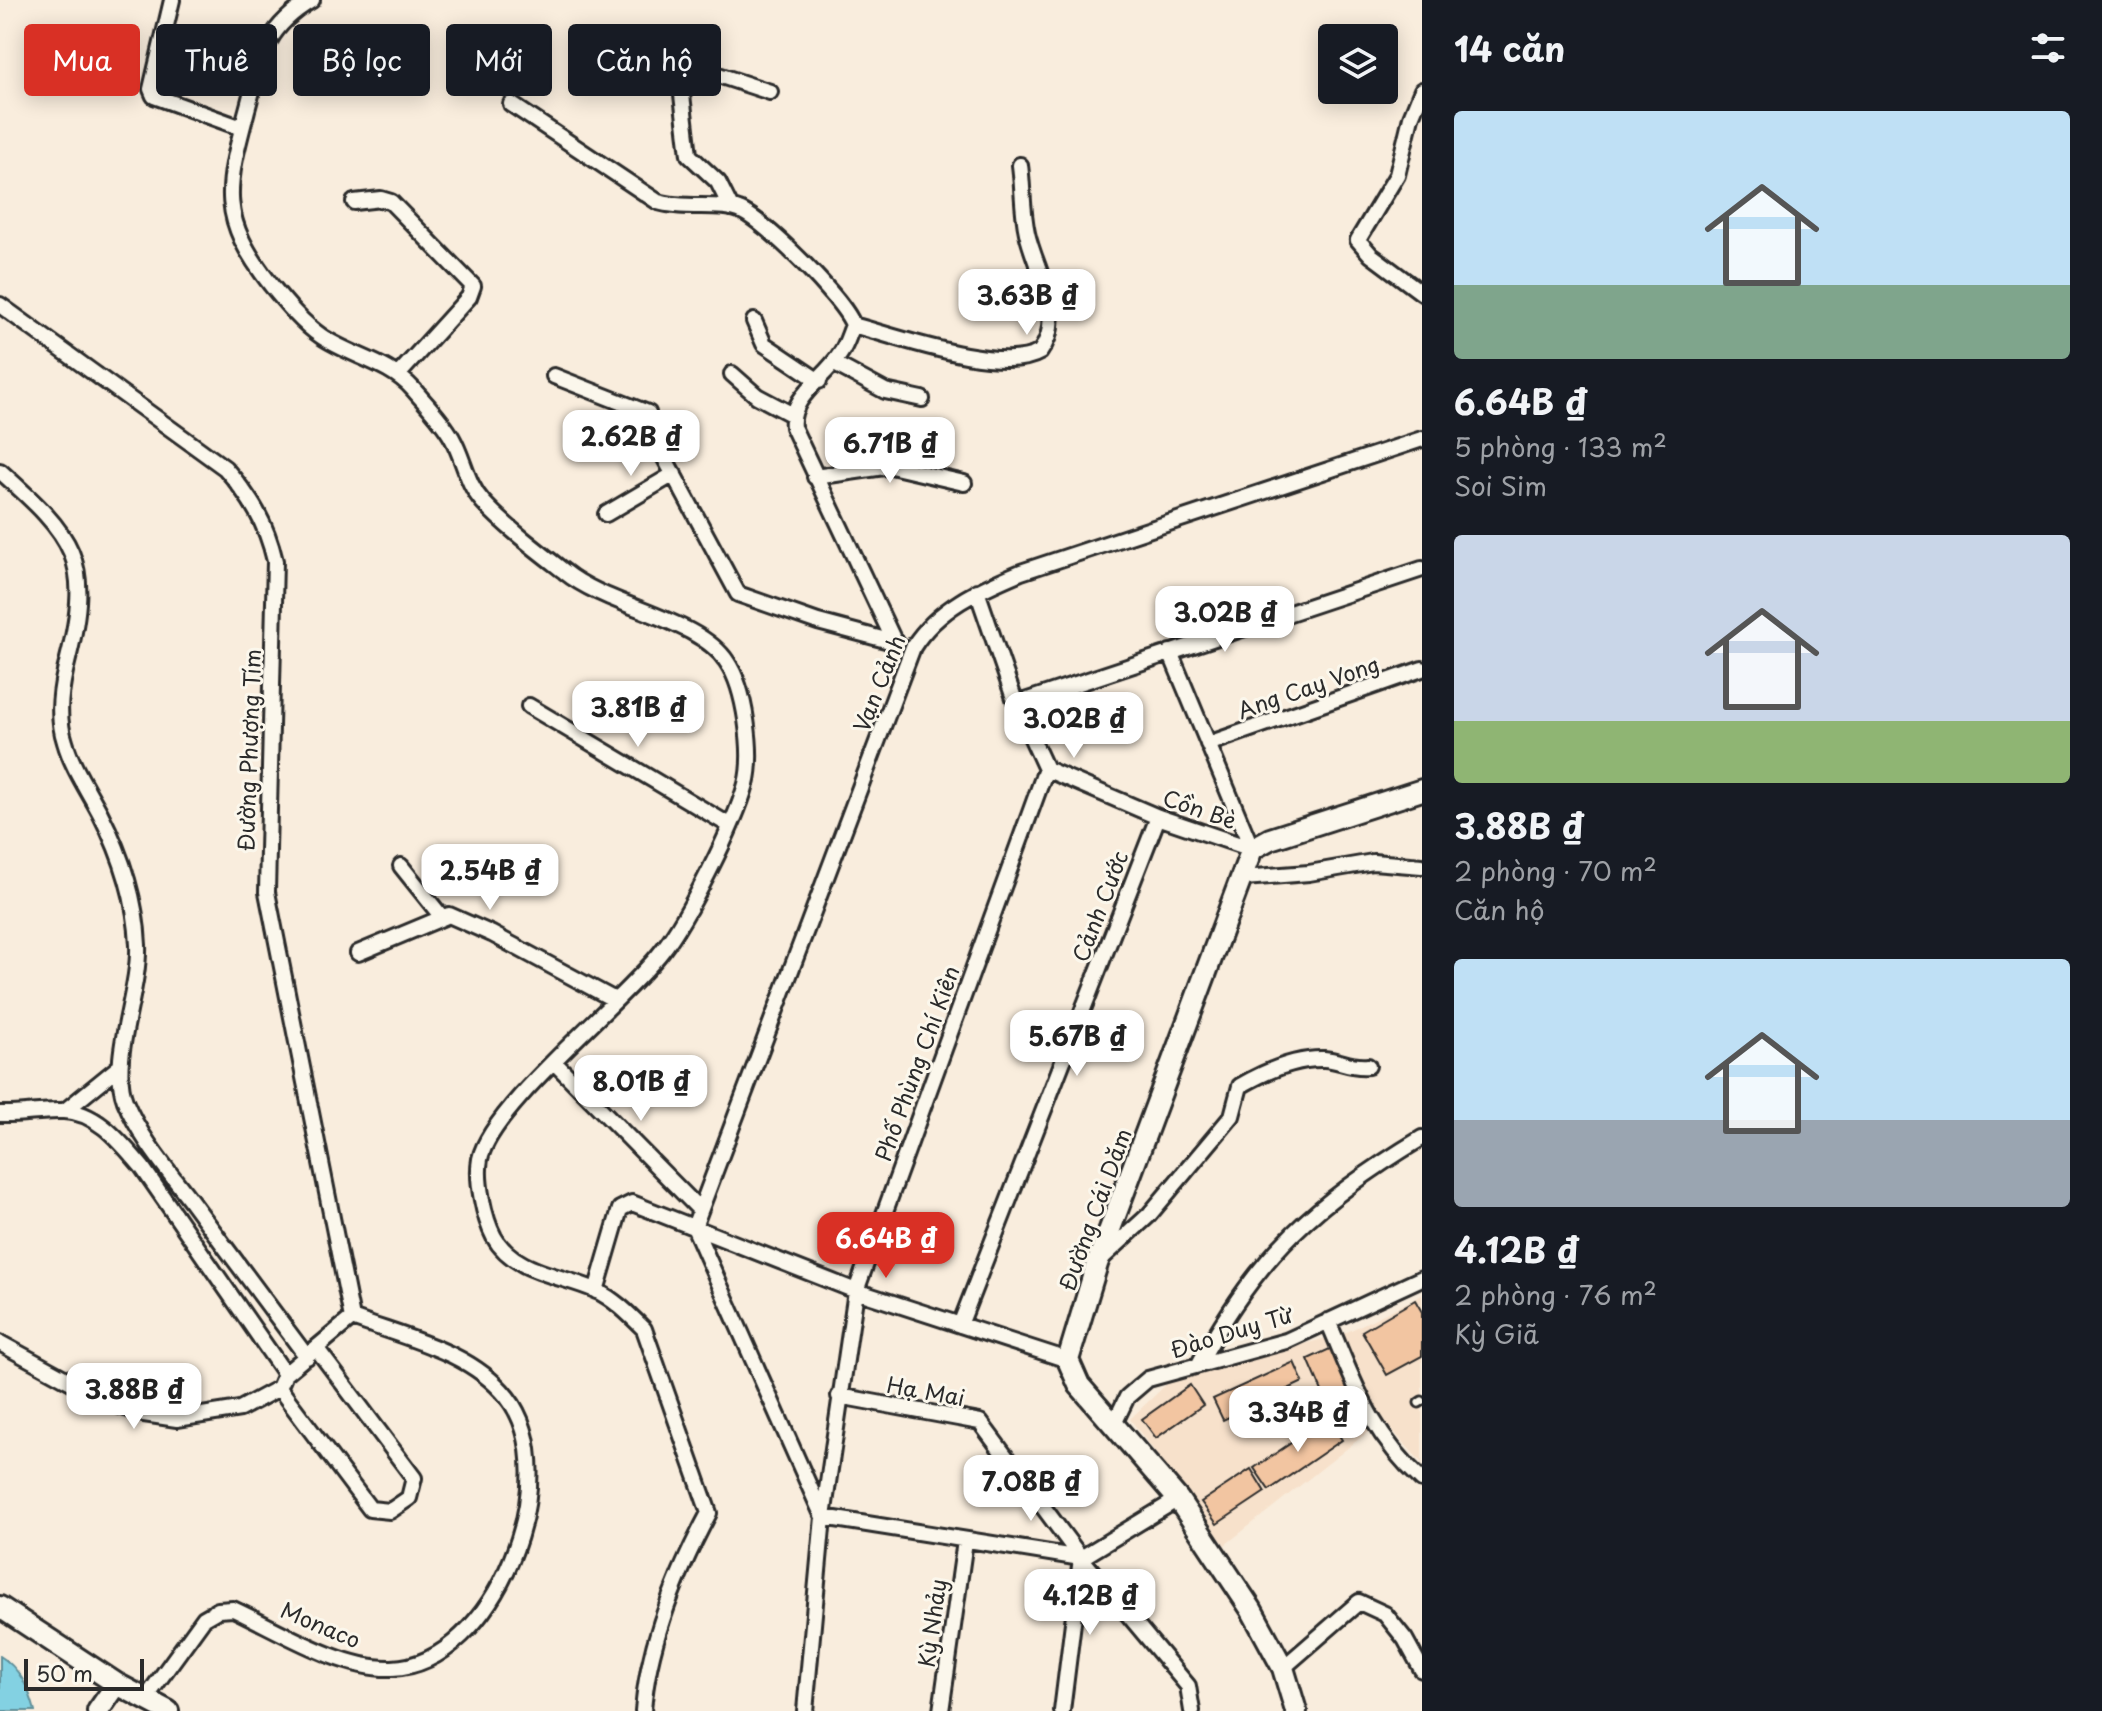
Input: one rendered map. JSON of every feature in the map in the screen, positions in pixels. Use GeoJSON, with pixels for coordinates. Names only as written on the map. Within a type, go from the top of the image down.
{"type":"FeatureCollection","features":[{"type":"Feature","properties":{"kind":"street"},"geometry":{"type":"LineString","coordinates":[[172,0],[151,89],[154,96],[242,128]]}},
{"type":"Feature","properties":{"kind":"street"},"geometry":{"type":"LineString","coordinates":[[300,3],[284,17],[269,40],[230,176],[235,229],[251,259],[283,299],[320,335],[398,375],[453,439],[463,469],[482,501],[565,573],[595,593],[699,635],[727,661],[739,693],[750,750],[746,783],[696,896],[663,951],[501,1118],[480,1158],[483,1200],[495,1239],[522,1265],[596,1291],[624,1309],[644,1329],[709,1513],[683,1563],[655,1647],[643,1711]]}},
{"type":"Feature","properties":{"kind":"street"},"geometry":{"type":"LineString","coordinates":[[731,208],[718,182],[689,155],[681,86],[692,72],[700,69],[770,92]]}},
{"type":"Feature","properties":{"kind":"street"},"geometry":{"type":"LineString","coordinates":[[1422,90],[1411,117],[1397,175],[1358,240],[1371,255],[1422,293]]}},
{"type":"Feature","properties":{"kind":"street"},"geometry":{"type":"LineString","coordinates":[[511,104],[658,202],[676,207],[731,208],[746,214],[801,262],[848,311],[853,325],[833,363],[798,401],[791,414]]}},
{"type":"Feature","properties":{"kind":"street"},"geometry":{"type":"LineString","coordinates":[[853,325],[902,337],[928,349],[956,354],[1015,357],[1040,352],[1045,345],[1051,317],[1027,232],[1020,165]]}},
{"type":"Feature","properties":{"kind":"street"},"geometry":{"type":"LineString","coordinates":[[354,202],[381,199],[391,202],[473,286],[469,297],[398,375]]}},
{"type":"Feature","properties":{"kind":"street","name":"Đường Phượng Tím"},"geometry":{"type":"LineString","coordinates":[[0,305],[225,468],[250,497],[266,525],[275,561],[267,892],[352,1318]]}},
{"type":"Feature","properties":{"kind":"street"},"geometry":{"type":"LineString","coordinates":[[754,321],[764,344],[819,381]]}},
{"type":"Feature","properties":{"kind":"street"},"geometry":{"type":"LineString","coordinates":[[833,363],[885,391],[922,399]]}},
{"type":"Feature","properties":{"kind":"street"},"geometry":{"type":"LineString","coordinates":[[732,374],[757,396],[791,414],[815,477],[895,643]]}},
{"type":"Feature","properties":{"kind":"street"},"geometry":{"type":"LineString","coordinates":[[554,376],[647,411],[649,429],[738,594],[818,622],[913,647]]}},
{"type":"Feature","properties":{"kind":"street","name":"Vạn Cảnh"},"geometry":{"type":"LineString","coordinates":[[694,1227],[913,647],[926,626],[977,591],[1021,572],[1422,439]]}},
{"type":"Feature","properties":{"kind":"street"},"geometry":{"type":"LineString","coordinates":[[815,477],[891,466],[964,483]]}},
{"type":"Feature","properties":{"kind":"street"},"geometry":{"type":"LineString","coordinates":[[0,471],[49,516],[70,546],[79,574],[80,605],[62,680],[60,715],[65,742],[117,849],[135,916],[138,949],[119,1067],[124,1098],[137,1126],[312,1353],[414,1478],[409,1498],[390,1511],[370,1509],[142,1167],[117,1138],[92,1119],[66,1110],[0,1114]]}},
{"type":"Feature","properties":{"kind":"street"},"geometry":{"type":"LineString","coordinates":[[606,514],[674,474]]}},
{"type":"Feature","properties":{"kind":"street"},"geometry":{"type":"LineString","coordinates":[[1016,704],[1422,569]]}},
{"type":"Feature","properties":{"kind":"street"},"geometry":{"type":"LineString","coordinates":[[977,591],[1016,704],[1046,769]]}},
{"type":"Feature","properties":{"kind":"street"},"geometry":{"type":"LineString","coordinates":[[1170,652],[1252,849],[1270,839],[1422,790]]}},
{"type":"Feature","properties":{"kind":"street","name":"Ang Cay Vong"},"geometry":{"type":"LineString","coordinates":[[1208,744],[1422,669]]}},
{"type":"Feature","properties":{"kind":"street"},"geometry":{"type":"LineString","coordinates":[[529,706],[729,825]]}},
{"type":"Feature","properties":{"kind":"street","name":"Cồn Bè"},"geometry":{"type":"LineString","coordinates":[[1046,769],[1158,817],[1252,849]]}},
{"type":"Feature","properties":{"kind":"street","name":"Phố Phùng Chí Kiên"},"geometry":{"type":"LineString","coordinates":[[805,1711],[823,1517],[856,1291],[1046,769]]}},
{"type":"Feature","properties":{"kind":"street","name":"Cảnh Cước"},"geometry":{"type":"LineString","coordinates":[[960,1325],[1158,817]]}},
{"type":"Feature","properties":{"kind":"street","name":"Đường Cái Dăm"},"geometry":{"type":"LineString","coordinates":[[1068,1360],[1097,1264],[1252,849]]}},
{"type":"Feature","properties":{"kind":"street"},"geometry":{"type":"LineString","coordinates":[[1243,878],[1309,873],[1373,862],[1422,866]]}},
{"type":"Feature","properties":{"kind":"street"},"geometry":{"type":"LineString","coordinates":[[401,866],[441,916]]}},
{"type":"Feature","properties":{"kind":"street"},"geometry":{"type":"LineString","coordinates":[[358,953],[441,916],[457,917],[615,1000]]}},
{"type":"Feature","properties":{"kind":"street"},"geometry":{"type":"LineString","coordinates":[[1097,1264],[1149,1215],[1232,1116],[1240,1086],[1266,1071],[1326,1059],[1352,1068],[1368,1066]]}},
{"type":"Feature","properties":{"kind":"street"},"geometry":{"type":"LineString","coordinates":[[555,1063],[700,1210]]}},
{"type":"Feature","properties":{"kind":"street"},"geometry":{"type":"LineString","coordinates":[[66,1110],[119,1067]]}},
{"type":"Feature","properties":{"kind":"street"},"geometry":{"type":"LineString","coordinates":[[1199,1364],[1239,1295],[1311,1213],[1370,1169],[1422,1138]]}},
{"type":"Feature","properties":{"kind":"street"},"geometry":{"type":"LineString","coordinates":[[596,1291],[620,1209],[626,1204],[694,1227],[856,1291],[1068,1360],[1079,1385],[1178,1499],[1251,1609],[1283,1668],[1296,1711]]}},
{"type":"Feature","properties":{"kind":"street"},"geometry":{"type":"LineString","coordinates":[[694,1227],[823,1517],[1081,1558],[1178,1499]]}},
{"type":"Feature","properties":{"kind":"street","name":"Đào Duy Từ"},"geometry":{"type":"LineString","coordinates":[[1114,1424],[1127,1397],[1148,1379],[1286,1341],[1422,1278]]}},
{"type":"Feature","properties":{"kind":"street"},"geometry":{"type":"LineString","coordinates":[[0,1343],[108,1402],[144,1414],[177,1419],[240,1409],[282,1381],[352,1318]]}},
{"type":"Feature","properties":{"kind":"street","name":"Monaco"},"geometry":{"type":"LineString","coordinates":[[146,1698],[204,1618],[218,1610],[233,1609],[349,1663],[390,1669],[430,1661],[446,1649],[484,1609],[499,1584],[516,1548],[529,1496],[528,1448],[517,1412],[491,1381],[454,1356],[352,1318]]}},
{"type":"Feature","properties":{"kind":"street"},"geometry":{"type":"LineString","coordinates":[[1328,1321],[1372,1424],[1397,1457],[1422,1480]]}},
{"type":"Feature","properties":{"kind":"street","name":"Hạ Mai"},"geometry":{"type":"LineString","coordinates":[[839,1396],[980,1422],[1081,1558],[1188,1686],[1192,1711]]}},
{"type":"Feature","properties":{"kind":"street","name":"Kỳ Nhảy"},"geometry":{"type":"LineString","coordinates":[[941,1711],[965,1541]]}},
{"type":"Feature","properties":{"kind":"street"},"geometry":{"type":"LineString","coordinates":[[1062,1711],[1081,1558]]}},
{"type":"Feature","properties":{"kind":"street"},"geometry":{"type":"LineString","coordinates":[[1283,1668],[1359,1602],[1385,1614],[1422,1670]]}},
{"type":"Feature","properties":{"kind":"street"},"geometry":{"type":"LineString","coordinates":[[0,1607],[117,1684],[168,1711]]}},
{"type":"Feature","properties":{"kind":"street"},"geometry":{"type":"LineString","coordinates":[[98,1711],[117,1684]]}},
{"type":"Feature","properties":{"kind":"shaded area"},"geometry":{"type":"Polygon","coordinates":[[[1422,1295],[1422,1463],[1383,1420],[1225,1545],[1130,1419],[1174,1377],[1343,1334],[1422,1295]]]}},
{"type":"Feature","properties":{"kind":"water"},"geometry":{"type":"Polygon","coordinates":[[[0,1656],[23,1680],[35,1711],[0,1711],[0,1656]]]}},
{"type":"Feature","properties":{"kind":"building"},"geometry":{"type":"Polygon","coordinates":[[[1415,1300],[1422,1312],[1422,1356],[1387,1375],[1362,1331],[1415,1300]]]}},
{"type":"Feature","properties":{"kind":"building"},"geometry":{"type":"Polygon","coordinates":[[[1334,1347],[1360,1408],[1334,1419],[1308,1359],[1334,1347]]]}},
{"type":"Feature","properties":{"kind":"building"},"geometry":{"type":"Polygon","coordinates":[[[1294,1362],[1303,1382],[1223,1420],[1213,1399],[1294,1362]]]}},
{"type":"Feature","properties":{"kind":"building"},"geometry":{"type":"Polygon","coordinates":[[[1190,1385],[1203,1405],[1156,1438],[1142,1419],[1190,1385]]]}},
{"type":"Feature","properties":{"kind":"building"},"geometry":{"type":"Polygon","coordinates":[[[1328,1418],[1342,1440],[1269,1490],[1254,1468],[1328,1418]]]}},
{"type":"Feature","properties":{"kind":"building"},"geometry":{"type":"Polygon","coordinates":[[[1251,1469],[1265,1492],[1217,1524],[1201,1502],[1251,1469]]]}}]}
